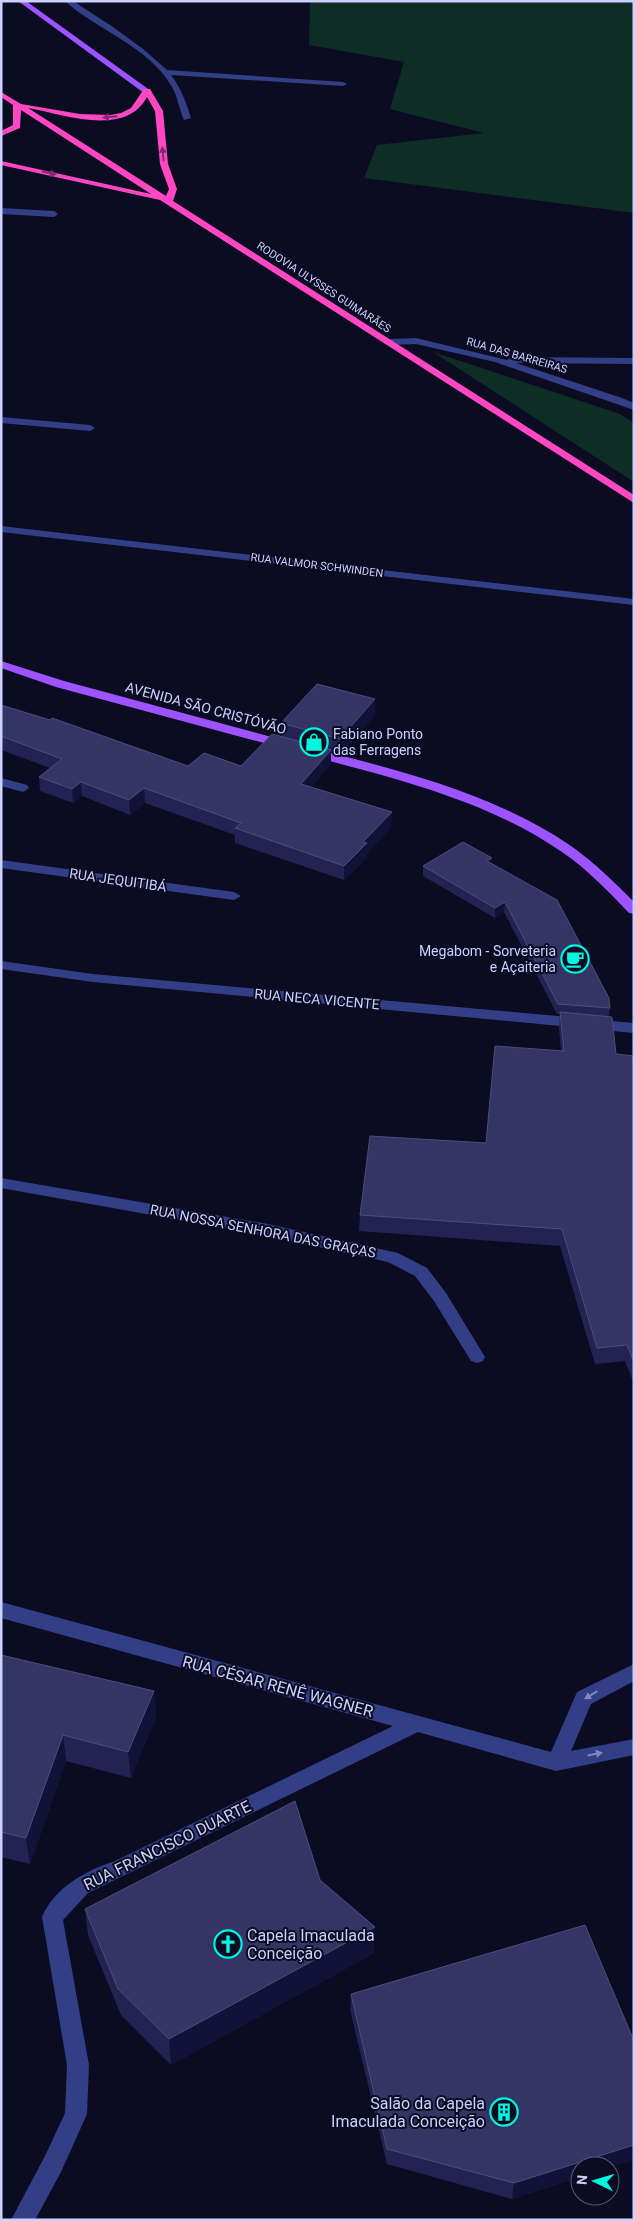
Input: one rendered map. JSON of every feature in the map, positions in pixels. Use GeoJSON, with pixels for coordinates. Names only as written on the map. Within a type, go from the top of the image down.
{"type":"FeatureCollection","features":[{"type":"Feature","properties":{"kind":"highway"},"geometry":{"type":"LineString","coordinates":[[1,134],[17,126],[18,104],[83,117],[110,117],[133,112],[147,91],[159,111],[164,164],[173,189],[169,201],[1,162]]}},
{"type":"Feature","properties":{"kind":"highway","name":"RODOVIA ULYSSES GUIMARÃES"},"geometry":{"type":"LineString","coordinates":[[1,94],[634,500]]}},
{"type":"Feature","properties":{"kind":"main road"},"geometry":{"type":"LineString","coordinates":[[21,1],[147,91]]}},
{"type":"Feature","properties":{"kind":"main road","name":"AVENIDA SÃO CRISTÓVÃO"},"geometry":{"type":"LineString","coordinates":[[1,664],[60,684],[419,782],[472,800],[522,823],[577,856],[634,910]]}},
{"type":"Feature","properties":{"kind":"street"},"geometry":{"type":"LineString","coordinates":[[68,1],[131,44],[164,72],[176,86],[188,118]]}},
{"type":"Feature","properties":{"kind":"street"},"geometry":{"type":"LineString","coordinates":[[164,72],[343,84]]}},
{"type":"Feature","properties":{"kind":"street"},"geometry":{"type":"LineString","coordinates":[[1,211],[54,214]]}},
{"type":"Feature","properties":{"kind":"street","name":"RUA DAS BARREIRAS"},"geometry":{"type":"LineString","coordinates":[[390,342],[416,342],[498,360],[634,407]]}},
{"type":"Feature","properties":{"kind":"street"},"geometry":{"type":"LineString","coordinates":[[498,360],[634,361]]}},
{"type":"Feature","properties":{"kind":"street"},"geometry":{"type":"LineString","coordinates":[[1,420],[90,428]]}},
{"type":"Feature","properties":{"kind":"street","name":"RUA VALMOR SCHWINDEN"},"geometry":{"type":"LineString","coordinates":[[1,529],[634,602]]}},
{"type":"Feature","properties":{"kind":"street"},"geometry":{"type":"LineString","coordinates":[[1,782],[23,788]]}},
{"type":"Feature","properties":{"kind":"street","name":"RUA JEQUITIBÁ"},"geometry":{"type":"LineString","coordinates":[[1,864],[234,896]]}},
{"type":"Feature","properties":{"kind":"street","name":"RUA NECA VICENTE"},"geometry":{"type":"LineString","coordinates":[[1,965],[92,978],[634,1028]]}},
{"type":"Feature","properties":{"kind":"street","name":"RUA NOSSA SENHORA DAS GRAÇAS"},"geometry":{"type":"LineString","coordinates":[[1,1183],[268,1230],[392,1257],[421,1272],[440,1297],[477,1357]]}},
{"type":"Feature","properties":{"kind":"street","name":"RUA CÉSAR RENÊ WAGNER"},"geometry":{"type":"LineString","coordinates":[[1,1610],[556,1762]]}},
{"type":"Feature","properties":{"kind":"street"},"geometry":{"type":"LineString","coordinates":[[556,1762],[584,1698],[634,1672]]}},
{"type":"Feature","properties":{"kind":"street","name":"RUA FRANCISCO DUARTE"},"geometry":{"type":"LineString","coordinates":[[22,2220],[53,2164],[76,2114],[78,2065],[52,1917],[73,1892],[96,1876],[120,1869],[416,1724]]}},
{"type":"Feature","properties":{"kind":"street"},"geometry":{"type":"LineString","coordinates":[[556,1762],[634,1747]]}},
{"type":"Feature","properties":{"kind":"green space"},"geometry":{"type":"Polygon","coordinates":[[[310,1],[634,1],[634,213],[364,178],[377,145],[484,133],[390,109],[404,62],[309,45],[310,1]]]}},
{"type":"Feature","properties":{"kind":"green space"},"geometry":{"type":"Polygon","coordinates":[[[433,352],[620,414],[634,423],[634,482],[433,352]]]}},
{"type":"Feature","properties":{"kind":"building"},"geometry":{"type":"Polygon","coordinates":[[[317,684],[375,699],[340,739],[281,723],[317,684]]]}},
{"type":"Feature","properties":{"kind":"building"},"geometry":{"type":"Polygon","coordinates":[[[1,705],[50,720],[52,718],[188,766],[204,753],[241,766],[272,734],[331,750],[301,784],[392,812],[363,842],[367,843],[344,866],[235,828],[241,823],[144,788],[129,800],[81,782],[72,789],[39,777],[62,759],[1,736],[1,705]]]}},
{"type":"Feature","properties":{"kind":"building"},"geometry":{"type":"Polygon","coordinates":[[[463,842],[492,858],[487,861],[557,900],[609,998],[610,1008],[558,1004],[505,902],[495,908],[423,866],[463,842]]]}},
{"type":"Feature","properties":{"kind":"building"},"geometry":{"type":"Polygon","coordinates":[[[560,1012],[612,1017],[616,1054],[634,1056],[634,1362],[627,1345],[597,1348],[562,1229],[360,1215],[370,1136],[486,1143],[495,1046],[564,1051],[560,1012]]]}},
{"type":"Feature","properties":{"kind":"building"},"geometry":{"type":"Polygon","coordinates":[[[1,1655],[154,1691],[128,1752],[63,1735],[26,1838],[1,1832],[1,1655]]]}},
{"type":"Feature","properties":{"kind":"building","name":"Capela Imaculada Conceição"},"geometry":{"type":"Polygon","coordinates":[[[295,1801],[320,1880],[375,1927],[169,2039],[118,1989],[85,1909],[295,1801]]]}},
{"type":"Feature","properties":{"kind":"building","name":"Salão da Capela Imaculada Conceição"},"geometry":{"type":"Polygon","coordinates":[[[585,1925],[634,2041],[634,2145],[599,2156],[570,2156],[570,2165],[514,2183],[387,2149],[351,1994],[585,1925]]]}},
{"type":"Feature","properties":{"kind":"place","name":"Fabiano Ponto das Ferragens"},"geometry":{"type":"Point","coordinates":[314,742]}},
{"type":"Feature","properties":{"kind":"place","name":"Megabom - Sorveteria e Açaiteria"},"geometry":{"type":"Point","coordinates":[575,959]}},
{"type":"Feature","properties":{"kind":"place","name":"Capela Imaculada Conceição"},"geometry":{"type":"Point","coordinates":[228,1944]}},
{"type":"Feature","properties":{"kind":"place","name":"Salão da Capela Imaculada Conceição"},"geometry":{"type":"Point","coordinates":[504,2112]}}]}
